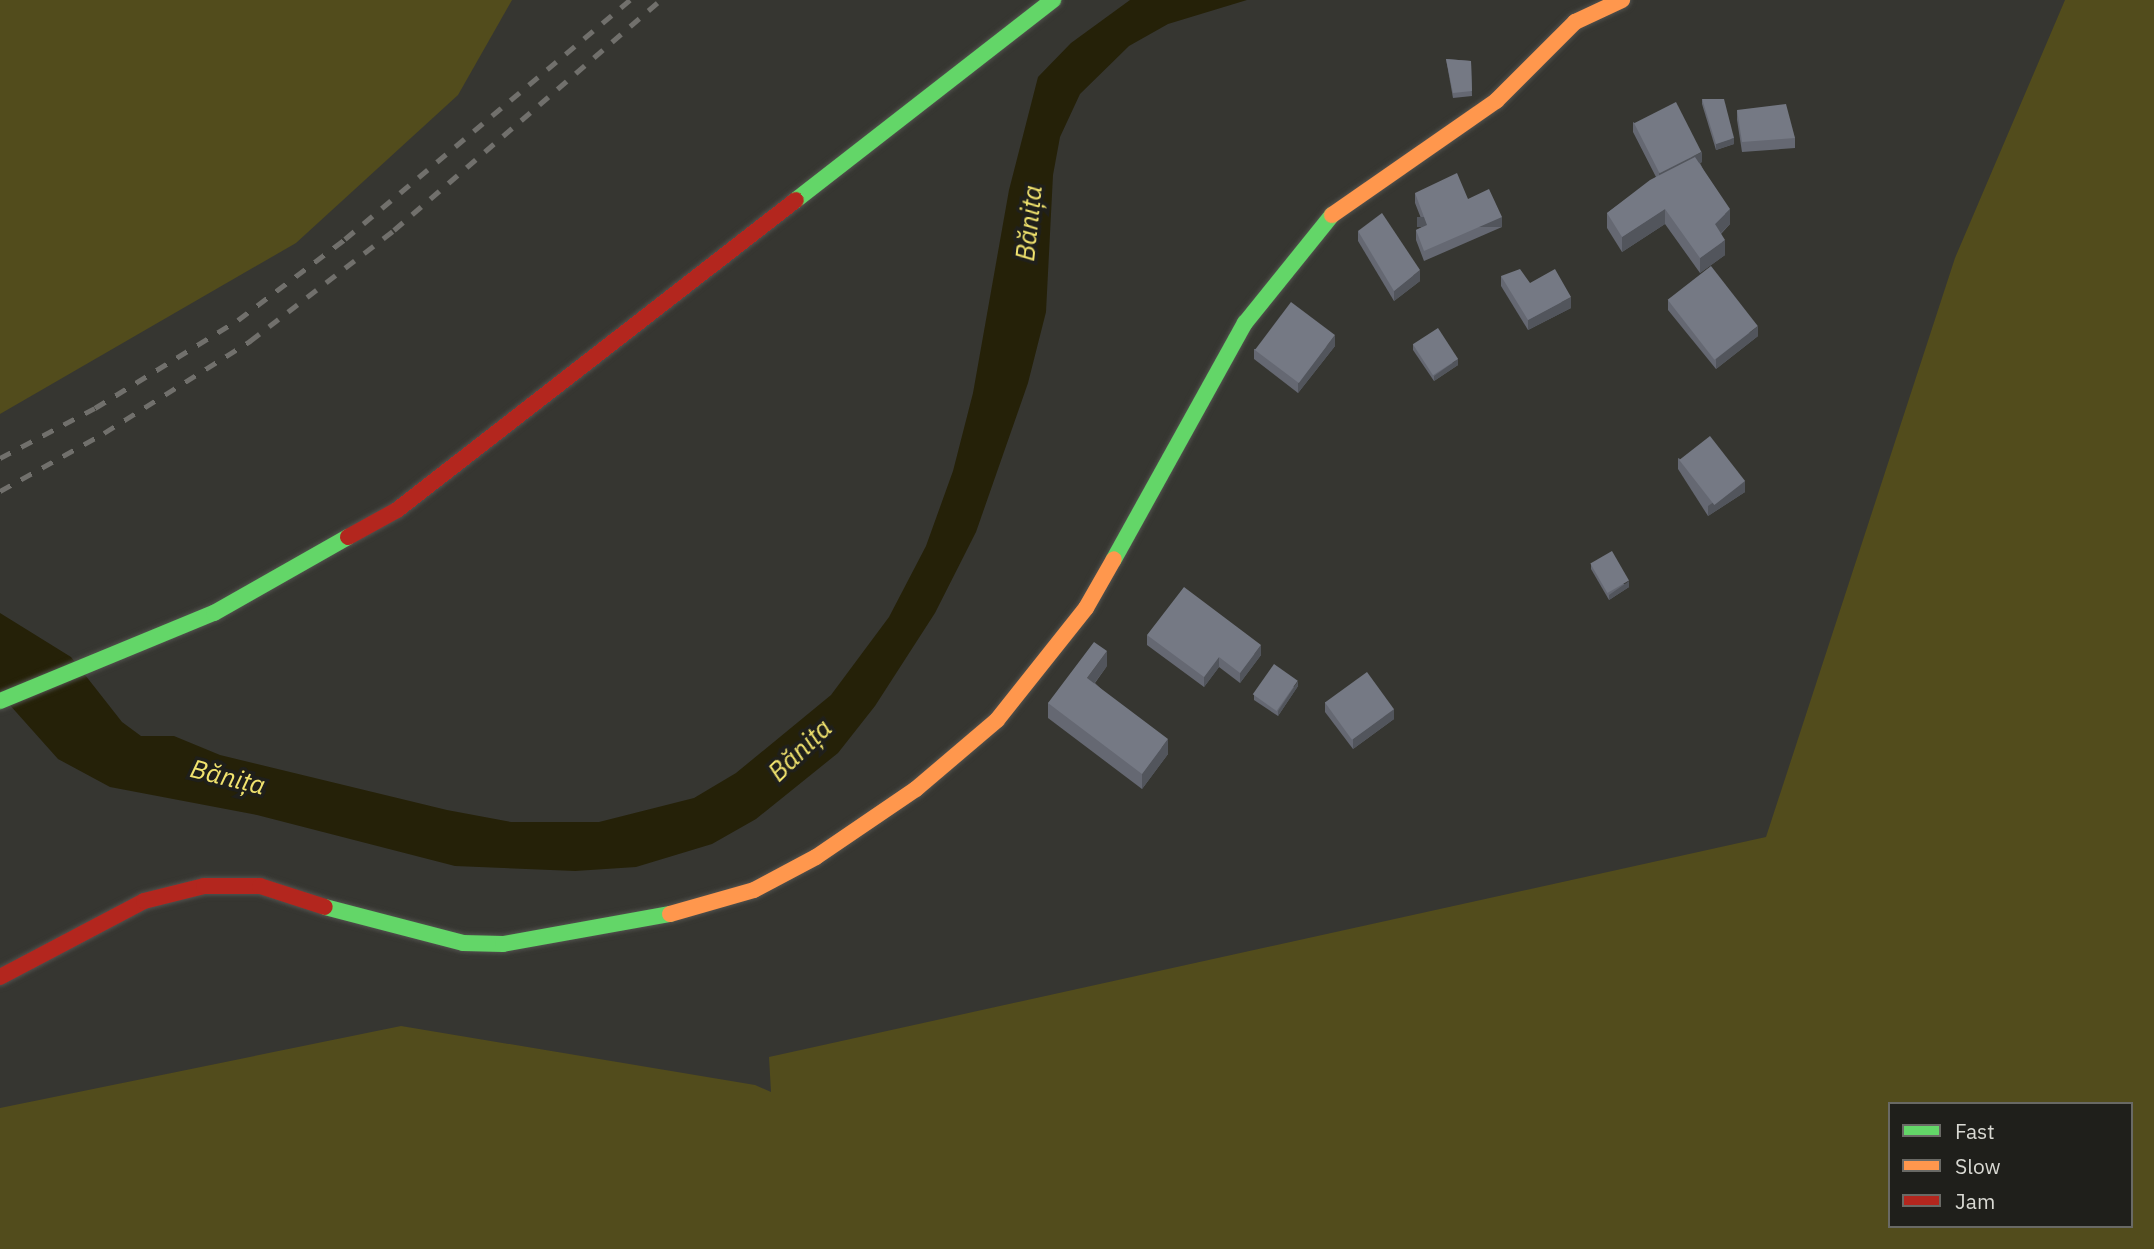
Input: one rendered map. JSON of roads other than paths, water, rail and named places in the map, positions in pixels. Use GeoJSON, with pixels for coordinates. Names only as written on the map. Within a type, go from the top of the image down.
{"type":"FeatureCollection","features":[{"type":"Feature","properties":{"kind":"main road"},"geometry":{"type":"LineString","coordinates":[[0,701],[127,652],[267,586],[397,510],[1053,0]]}},
{"type":"Feature","properties":{"kind":"main road"},"geometry":{"type":"LineString","coordinates":[[0,977],[144,901],[204,886],[261,886],[378,924],[463,943],[503,944],[657,918],[754,890],[817,858],[916,789],[997,720],[1035,675],[1086,608],[1245,323],[1307,241],[1340,206],[1496,101],[1575,22],[1622,0]]}},
{"type":"Feature","properties":{"kind":"water","name":"Bănița"},"geometry":{"type":"Polygon","coordinates":[[[1130,0],[1247,0],[1168,24],[1129,46],[1080,94],[1060,137],[1053,175],[1046,312],[1028,383],[976,532],[935,613],[875,706],[838,753],[756,819],[712,844],[636,867],[575,871],[455,866],[257,815],[110,787],[58,759],[0,694],[0,613],[71,657],[122,722],[141,736],[174,736],[220,755],[447,810],[511,822],[599,822],[694,798],[736,773],[831,695],[889,617],[926,546],[953,471],[973,393],[1009,190],[1038,77],[1071,43],[1130,0]]]}},
{"type":"Feature","properties":{"kind":"railway"},"geometry":{"type":"LineString","coordinates":[[0,458],[95,408],[238,320],[345,239],[630,0]]}},
{"type":"Feature","properties":{"kind":"railway"},"geometry":{"type":"LineString","coordinates":[[0,491],[104,433],[250,341],[394,230],[660,0]]}}]}
